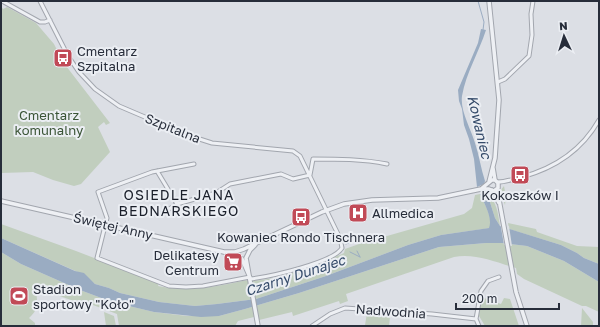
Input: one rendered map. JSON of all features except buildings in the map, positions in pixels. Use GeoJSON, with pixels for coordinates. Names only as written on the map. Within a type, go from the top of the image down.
{"type":"FeatureCollection","features":[{"type":"Feature","properties":{"kind":"street"},"geometry":{"type":"LineString","coordinates":[[2,1],[40,22],[50,20]]}},
{"type":"Feature","properties":{"kind":"street","name":"Szpitalna"},"geometry":{"type":"LineString","coordinates":[[40,1],[71,61],[79,72],[95,89],[119,106],[187,136],[212,143],[293,150],[300,156],[340,238],[342,248],[340,252],[320,261],[278,275],[250,278]]}},
{"type":"Feature","properties":{"kind":"street"},"geometry":{"type":"LineString","coordinates":[[489,1],[498,82],[499,106],[495,158],[489,182],[491,190],[499,204]]}},
{"type":"Feature","properties":{"kind":"street"},"geometry":{"type":"LineString","coordinates":[[498,82],[505,80],[529,56],[532,35],[531,14],[533,1]]}},
{"type":"Feature","properties":{"kind":"street"},"geometry":{"type":"LineString","coordinates":[[248,254],[244,249],[260,241],[326,210],[356,202],[434,198],[480,189],[491,190],[504,182],[543,170],[560,162],[580,146],[599,120]]}},
{"type":"Feature","properties":{"kind":"street"},"geometry":{"type":"LineString","coordinates":[[160,214],[177,204],[220,191],[230,184],[281,174],[293,179],[310,175],[313,159],[372,161],[386,164]]}},
{"type":"Feature","properties":{"kind":"street"},"geometry":{"type":"LineString","coordinates":[[194,164],[157,171],[98,192],[107,218],[98,258],[169,286],[204,286],[250,278]]}},
{"type":"Feature","properties":{"kind":"street"},"geometry":{"type":"LineString","coordinates":[[493,167],[514,282],[520,307],[527,326]]}},
{"type":"Feature","properties":{"kind":"street"},"geometry":{"type":"LineString","coordinates":[[157,171],[177,204]]}},
{"type":"Feature","properties":{"kind":"street"},"geometry":{"type":"LineString","coordinates":[[489,182],[497,185]]}},
{"type":"Feature","properties":{"kind":"street"},"geometry":{"type":"LineString","coordinates":[[480,189],[489,182]]}},
{"type":"Feature","properties":{"kind":"street","name":"Świętej Anny"},"geometry":{"type":"LineString","coordinates":[[1,201],[224,252],[240,258]]}},
{"type":"Feature","properties":{"kind":"street"},"geometry":{"type":"LineString","coordinates":[[258,326],[246,258],[260,241]]}},
{"type":"Feature","properties":{"kind":"street","name":"Świętej Anny"},"geometry":{"type":"LineString","coordinates":[[224,252],[239,251],[244,249]]}},
{"type":"Feature","properties":{"kind":"street"},"geometry":{"type":"LineString","coordinates":[[239,251],[240,258],[250,278]]}},
{"type":"Feature","properties":{"kind":"street"},"geometry":{"type":"LineString","coordinates":[[240,258],[246,258]]}},
{"type":"Feature","properties":{"kind":"street"},"geometry":{"type":"LineString","coordinates":[[480,326],[476,319],[481,291],[488,281],[499,277]]}},
{"type":"Feature","properties":{"kind":"street","name":"Nadwodnia"},"geometry":{"type":"LineString","coordinates":[[312,326],[330,314],[346,308],[432,314],[476,319]]}},
{"type":"Feature","properties":{"kind":"green space","name":"Cmentarz komunalny"},"geometry":{"type":"Polygon","coordinates":[[[1,6],[3,9],[7,7],[36,23],[54,44],[63,62],[110,123],[106,125],[104,122],[98,127],[110,152],[81,184],[74,186],[33,172],[1,173],[1,6]]]}},
{"type":"Feature","properties":{"kind":"green space"},"geometry":{"type":"Polygon","coordinates":[[[504,186],[506,197],[505,205],[500,191],[504,186]]]}},
{"type":"Feature","properties":{"kind":"green space"},"geometry":{"type":"Polygon","coordinates":[[[487,193],[495,204],[500,226],[495,218],[487,193]]]}},
{"type":"Feature","properties":{"kind":"green space"},"geometry":{"type":"Polygon","coordinates":[[[480,194],[489,215],[491,224],[490,228],[441,235],[408,245],[326,276],[256,299],[217,304],[195,306],[159,302],[120,293],[95,284],[82,273],[1,238],[1,224],[159,283],[158,286],[181,289],[203,288],[248,280],[269,279],[296,272],[344,253],[345,249],[359,244],[464,214],[472,208],[475,195],[480,194]]]}},
{"type":"Feature","properties":{"kind":"green space"},"geometry":{"type":"Polygon","coordinates":[[[508,223],[536,229],[537,232],[577,246],[599,247],[599,264],[584,258],[561,245],[509,229],[508,223]]]}},
{"type":"Feature","properties":{"kind":"green space"},"geometry":{"type":"Polygon","coordinates":[[[486,243],[527,246],[564,261],[599,282],[599,312],[586,306],[582,306],[524,279],[517,274],[516,268],[477,257],[462,256],[454,257],[346,294],[348,301],[340,304],[339,301],[293,316],[292,312],[259,320],[258,316],[238,321],[235,326],[119,326],[117,314],[93,305],[88,306],[54,294],[36,292],[37,306],[29,318],[35,323],[35,326],[1,326],[1,252],[21,264],[80,290],[112,302],[154,312],[187,316],[219,316],[299,293],[439,247],[486,243]]]}},
{"type":"Feature","properties":{"kind":"green space"},"geometry":{"type":"Polygon","coordinates":[[[481,297],[501,304],[504,298],[510,299],[519,326],[485,326],[479,316],[481,297]]]}},
{"type":"Feature","properties":{"kind":"green space"},"geometry":{"type":"Polygon","coordinates":[[[582,308],[593,322],[593,326],[581,326],[582,308]]]}},
{"type":"Feature","properties":{"kind":"green space"},"geometry":{"type":"Polygon","coordinates":[[[104,312],[114,316],[116,326],[106,326],[104,312]]]}},
{"type":"Feature","properties":{"kind":"green space"},"geometry":{"type":"Polygon","coordinates":[[[367,313],[390,317],[389,326],[365,325],[367,313]]]}},
{"type":"Feature","properties":{"kind":"water"},"geometry":{"type":"Polygon","coordinates":[[[481,29],[486,30],[466,79],[462,96],[464,114],[473,138],[485,181],[484,184],[477,187],[474,159],[464,125],[458,90],[478,43],[481,29]]]}},
{"type":"Feature","properties":{"kind":"water"},"geometry":{"type":"Polygon","coordinates":[[[487,193],[495,218],[500,226],[561,245],[584,258],[599,264],[599,282],[564,261],[527,246],[486,243],[439,247],[245,309],[219,316],[201,317],[154,312],[112,302],[80,290],[21,264],[1,252],[1,238],[75,271],[84,273],[95,284],[120,293],[159,302],[195,306],[217,304],[256,299],[326,276],[408,245],[441,235],[489,228],[489,215],[480,194],[487,193]]]}},
{"type":"Feature","properties":{"kind":"pier"},"geometry":{"type":"Polygon","coordinates":[[[500,222],[501,224],[509,226],[512,246],[504,245],[500,222]]]}},
{"type":"Feature","properties":{"kind":"waterway","name":"Kowaniec"},"geometry":{"type":"LineString","coordinates":[[478,1],[484,22],[483,30]]}},
{"type":"Feature","properties":{"kind":"waterway"},"geometry":{"type":"LineString","coordinates":[[346,244],[355,241]]}},
{"type":"Feature","properties":{"kind":"waterway"},"geometry":{"type":"LineString","coordinates":[[357,251],[360,257]]}},
{"type":"Feature","properties":{"kind":"waterway"},"geometry":{"type":"LineString","coordinates":[[350,252],[360,257]]}},
{"type":"Feature","properties":{"kind":"place","name":"Cmentarz Szpitalna"},"geometry":{"type":"Point","coordinates":[63,58]}},
{"type":"Feature","properties":{"kind":"place","name":"Kokoszków I"},"geometry":{"type":"Point","coordinates":[520,175]}},
{"type":"Feature","properties":{"kind":"place","name":"Allmedica"},"geometry":{"type":"Point","coordinates":[358,213]}},
{"type":"Feature","properties":{"kind":"place","name":"Kowaniec Rondo Tischnera"},"geometry":{"type":"Point","coordinates":[301,217]}},
{"type":"Feature","properties":{"kind":"place","name":"Delikatesy Centrum"},"geometry":{"type":"Point","coordinates":[233,262]}},
{"type":"Feature","properties":{"kind":"place","name":"Stadion sportowy \"Koło\""},"geometry":{"type":"Point","coordinates":[19,296]}},
{"type":"Feature","properties":{"kind":"district","name":"OSIEDLE JANA BEDNARSKIEGO"},"geometry":{"type":"Point","coordinates":[179,202]}},
{"type":"Feature","properties":{"kind":"water label","name":"Czarny Dunajec"},"geometry":{"type":"Point","coordinates":[295,275]}}]}
